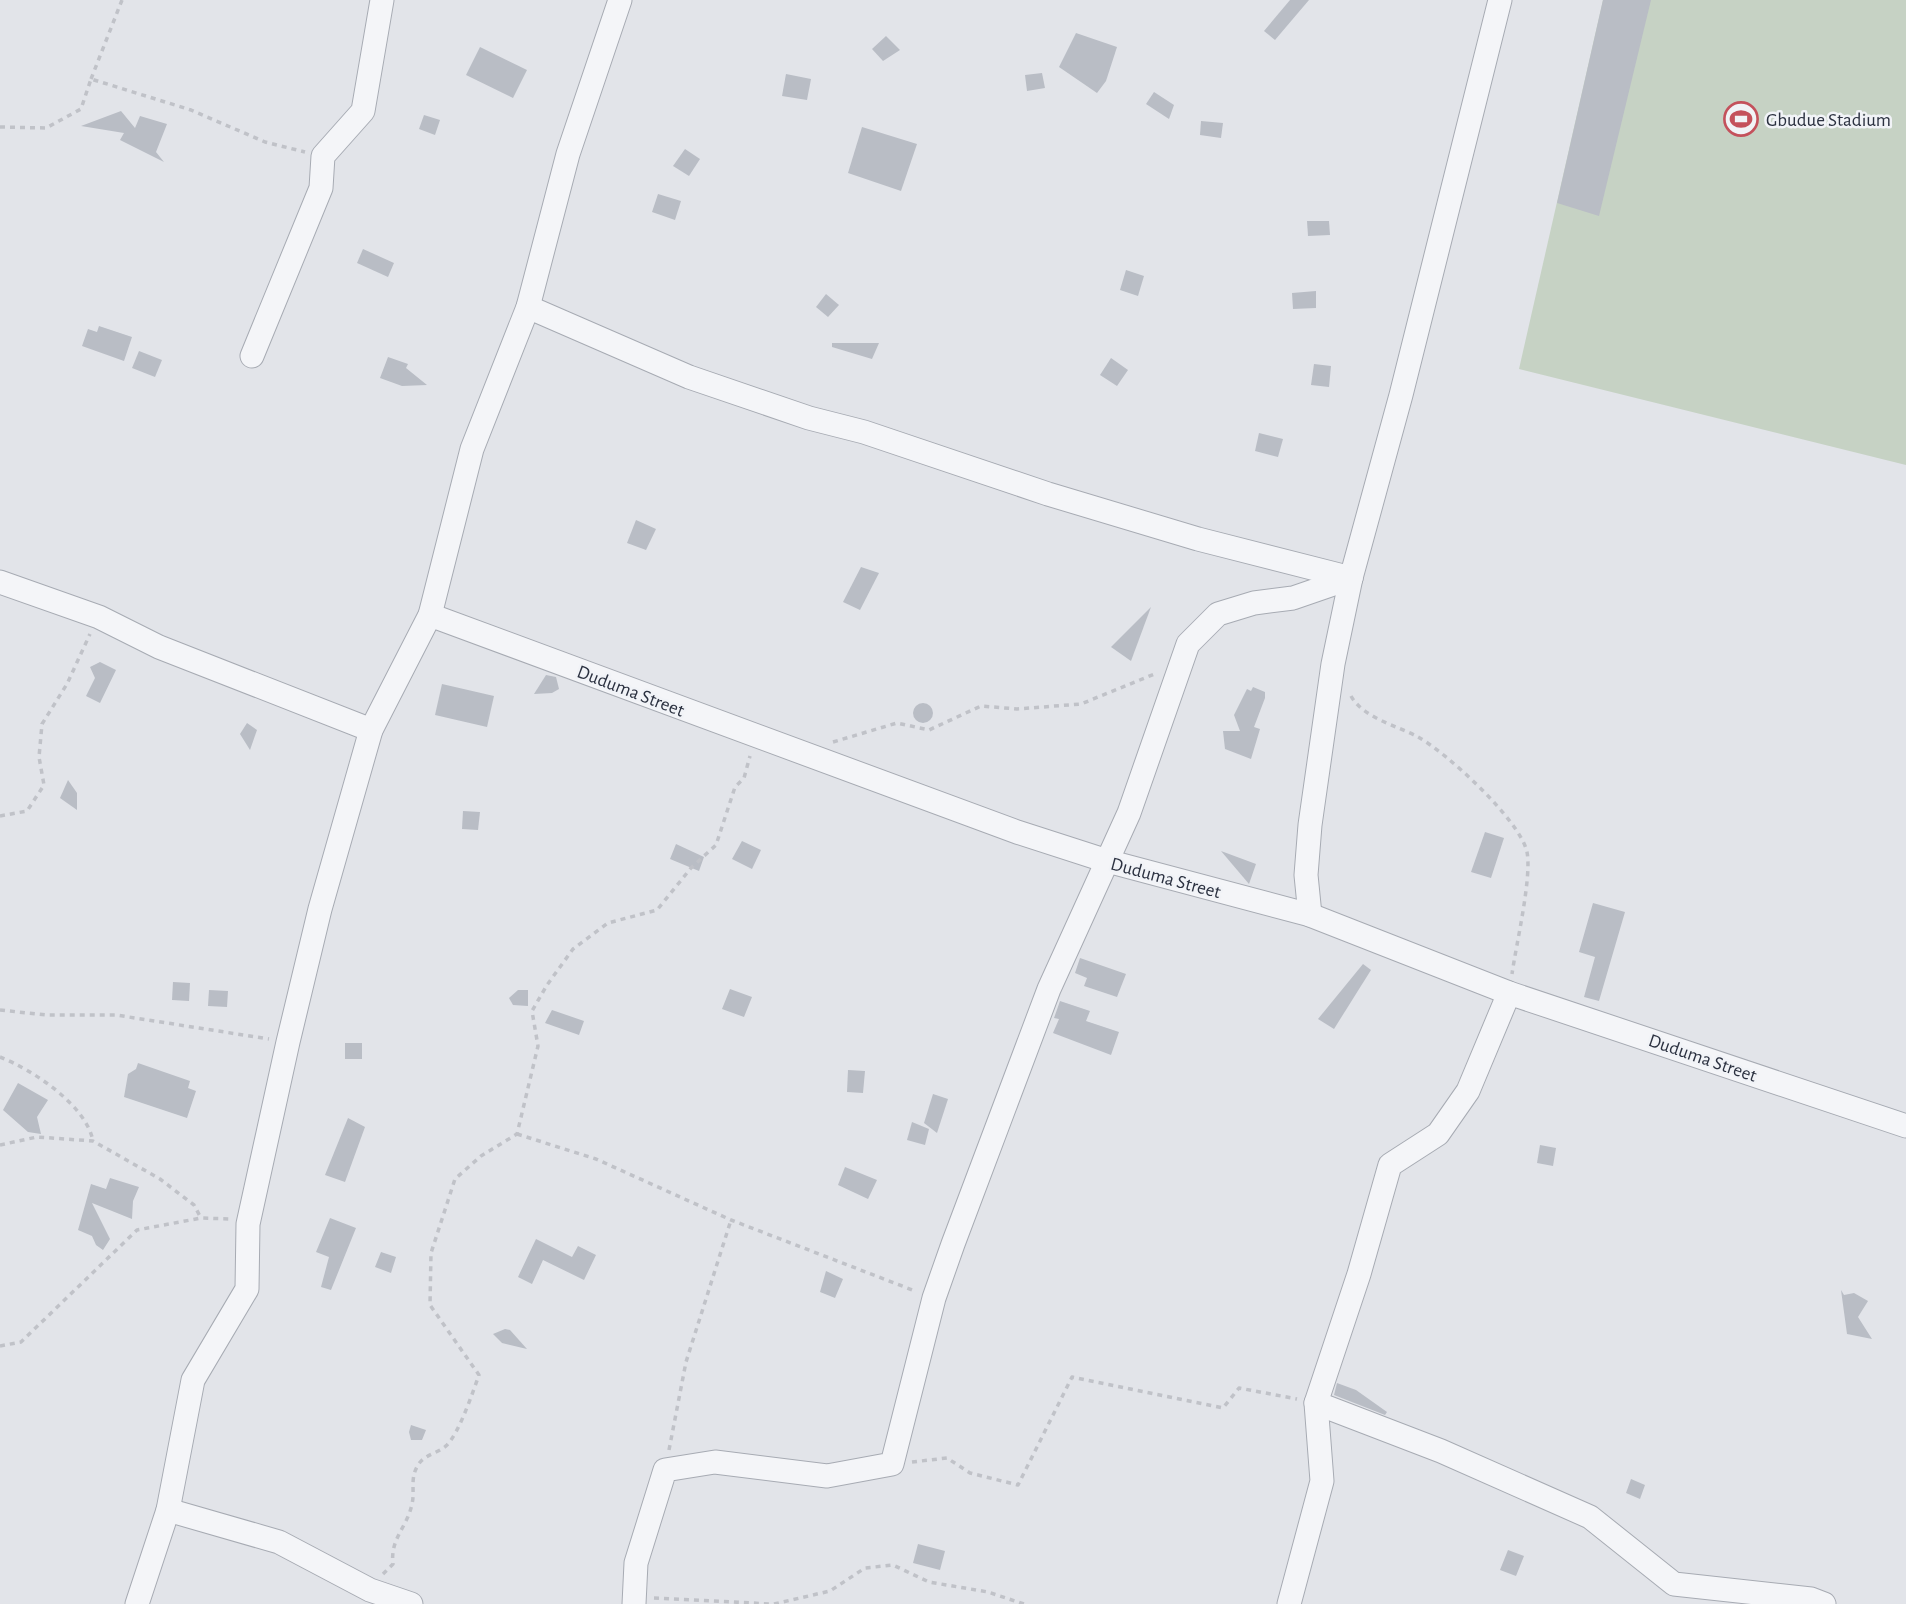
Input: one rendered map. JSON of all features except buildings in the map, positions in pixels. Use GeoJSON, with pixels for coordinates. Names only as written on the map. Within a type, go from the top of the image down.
{"type":"FeatureCollection","features":[{"type":"Feature","properties":{"kind":"street"},"geometry":{"type":"LineString","coordinates":[[252,356],[321,188],[323,156],[363,111],[382,0]]}},
{"type":"Feature","properties":{"kind":"street"},"geometry":{"type":"LineString","coordinates":[[137,1604],[168,1510],[193,1380],[247,1289],[248,1224],[288,1042],[320,909],[371,730],[430,615],[471,449],[528,307],[568,154],[620,0]]}},
{"type":"Feature","properties":{"kind":"street"},"geometry":{"type":"LineString","coordinates":[[1310,915],[1307,875],[1310,825],[1333,663],[1351,578],[1401,395],[1500,0]]}},
{"type":"Feature","properties":{"kind":"street"},"geometry":{"type":"LineString","coordinates":[[528,307],[689,377],[750,395],[809,418],[1198,539],[1351,578]]}},
{"type":"Feature","properties":{"kind":"street"},"geometry":{"type":"LineString","coordinates":[[634,1601],[636,1563],[665,1470],[715,1462],[827,1476],[892,1464],[934,1298],[1049,989],[1129,813],[1188,644],[1218,614],[1254,603],[1293,598],[1351,578]]}},
{"type":"Feature","properties":{"kind":"street"},"geometry":{"type":"LineString","coordinates":[[0,582],[99,617],[159,647],[371,730]]}},
{"type":"Feature","properties":{"kind":"street","name":"Duduma Street"},"geometry":{"type":"LineString","coordinates":[[430,615],[1017,832],[1107,861],[1310,915],[1509,993],[1906,1126]]}},
{"type":"Feature","properties":{"kind":"street"},"geometry":{"type":"LineString","coordinates":[[1289,1604],[1322,1481],[1316,1403],[1359,1274],[1390,1165],[1438,1134],[1468,1090],[1509,993]]}},
{"type":"Feature","properties":{"kind":"street"},"geometry":{"type":"LineString","coordinates":[[1316,1403],[1441,1451],[1590,1517],[1674,1584],[1811,1599],[1824,1604]]}},
{"type":"Feature","properties":{"kind":"street"},"geometry":{"type":"LineString","coordinates":[[168,1510],[279,1542],[368,1597],[411,1604]]}},
{"type":"Feature","properties":{"kind":"path"},"geometry":{"type":"LineString","coordinates":[[0,127],[46,128],[81,109],[122,0]]}},
{"type":"Feature","properties":{"kind":"path"},"geometry":{"type":"LineString","coordinates":[[91,79],[191,110],[265,142],[323,156]]}},
{"type":"Feature","properties":{"kind":"path"},"geometry":{"type":"LineString","coordinates":[[0,816],[27,811],[44,785],[39,757],[42,724],[66,684],[99,617]]}},
{"type":"Feature","properties":{"kind":"path"},"geometry":{"type":"LineString","coordinates":[[807,755],[827,744],[897,723],[929,730],[981,706],[1017,709],[1081,704],[1181,663]]}},
{"type":"Feature","properties":{"kind":"path"},"geometry":{"type":"LineString","coordinates":[[1333,663],[1353,701],[1390,725],[1419,737],[1496,800],[1527,851],[1524,896],[1509,993]]}},
{"type":"Feature","properties":{"kind":"path"},"geometry":{"type":"LineString","coordinates":[[368,1597],[393,1564],[392,1550],[413,1502],[411,1486],[417,1466],[425,1457],[447,1445],[479,1375],[430,1305],[431,1253],[456,1179],[481,1156],[517,1134],[538,1046],[532,1011],[547,985],[573,949],[608,923],[657,910],[691,868],[716,845],[735,787],[744,778],[754,737]]}},
{"type":"Feature","properties":{"kind":"path"},"geometry":{"type":"LineString","coordinates":[[0,1010],[46,1015],[117,1015],[288,1042]]}},
{"type":"Feature","properties":{"kind":"path"},"geometry":{"type":"LineString","coordinates":[[0,1057],[49,1083],[81,1113],[93,1141]]}},
{"type":"Feature","properties":{"kind":"path"},"geometry":{"type":"LineString","coordinates":[[517,1134],[596,1159],[731,1220],[934,1298]]}},
{"type":"Feature","properties":{"kind":"path"},"geometry":{"type":"LineString","coordinates":[[0,1145],[37,1138],[93,1141],[160,1179],[194,1205],[201,1218]]}},
{"type":"Feature","properties":{"kind":"path"},"geometry":{"type":"LineString","coordinates":[[0,1346],[21,1342],[137,1230],[201,1218],[225,1217],[248,1224]]}},
{"type":"Feature","properties":{"kind":"path"},"geometry":{"type":"LineString","coordinates":[[665,1470],[686,1362],[731,1220]]}},
{"type":"Feature","properties":{"kind":"path"},"geometry":{"type":"LineString","coordinates":[[892,1464],[947,1458],[970,1473],[1018,1485],[1072,1377],[1223,1408],[1239,1388],[1316,1403]]}},
{"type":"Feature","properties":{"kind":"path"},"geometry":{"type":"LineString","coordinates":[[634,1601],[772,1604],[830,1591],[865,1568],[892,1565],[929,1582],[988,1592],[1024,1604]]}},
{"type":"Feature","properties":{"kind":"green space","name":"Gbudue Stadium"},"geometry":{"type":"Polygon","coordinates":[[[1603,0],[1906,0],[1906,465],[1519,369],[1603,0]]]}},
{"type":"Feature","properties":{"kind":"place","name":"Gbudue Stadium"},"geometry":{"type":"Point","coordinates":[1741,119]}}]}
